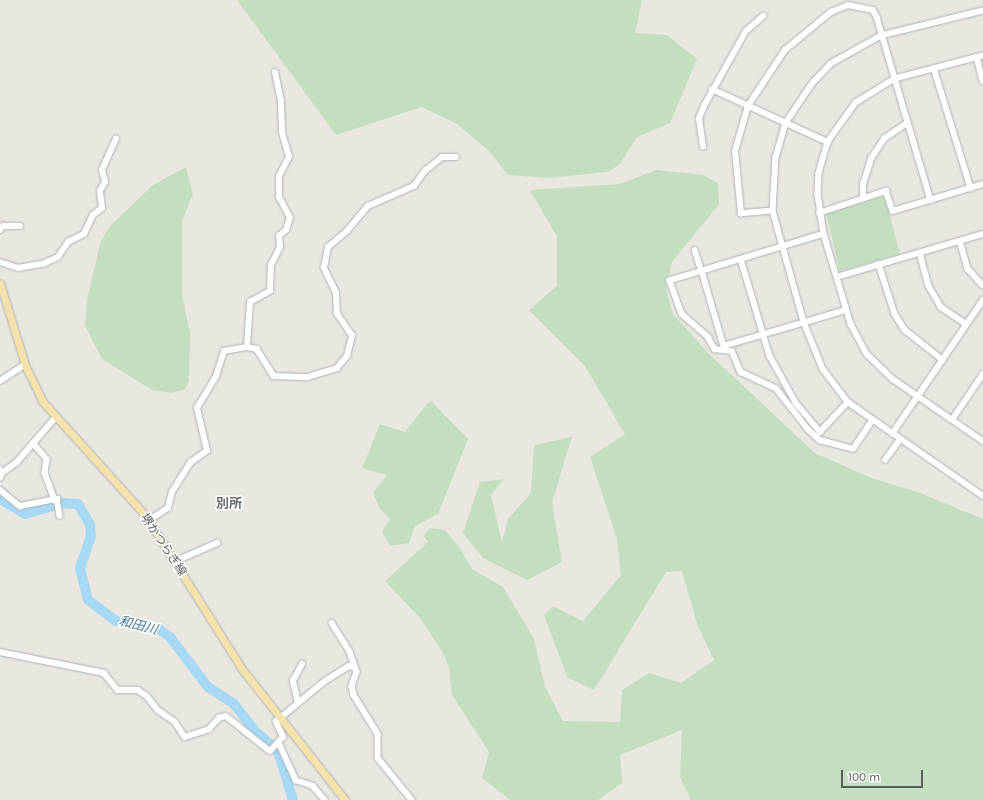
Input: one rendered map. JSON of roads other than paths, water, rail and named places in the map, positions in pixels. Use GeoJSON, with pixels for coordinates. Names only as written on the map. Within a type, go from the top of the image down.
{"type":"FeatureCollection","features":[{"type":"Feature","properties":{"kind":"main road","name":"堺かつらぎ線"},"geometry":{"type":"LineString","coordinates":[[0,283],[32,385],[56,417],[149,520],[242,669],[345,800]]}},
{"type":"Feature","properties":{"kind":"street"},"geometry":{"type":"LineString","coordinates":[[773,211],[741,214],[735,152],[748,106],[785,50],[831,12],[848,5],[873,10],[931,200]]}},
{"type":"Feature","properties":{"kind":"street"},"geometry":{"type":"LineString","coordinates":[[983,11],[881,36],[832,64],[813,83],[786,123],[775,162],[773,211],[804,322],[823,369],[848,402],[983,496]]}},
{"type":"Feature","properties":{"kind":"street"},"geometry":{"type":"LineString","coordinates":[[703,147],[699,118],[712,89],[746,31],[763,16]]}},
{"type":"Feature","properties":{"kind":"street"},"geometry":{"type":"LineString","coordinates":[[983,81],[980,57],[895,79],[856,103],[828,142],[819,173],[819,213],[846,310],[856,335],[874,362],[917,397],[983,441]]}},
{"type":"Feature","properties":{"kind":"street"},"geometry":{"type":"LineString","coordinates":[[934,68],[972,188]]}},
{"type":"Feature","properties":{"kind":"street"},"geometry":{"type":"LineString","coordinates":[[247,347],[251,320],[248,307],[254,298],[270,291],[271,265],[280,247],[278,239],[290,218],[279,197],[279,176],[289,157],[282,132],[281,101],[275,73]]}},
{"type":"Feature","properties":{"kind":"street"},"geometry":{"type":"LineString","coordinates":[[712,89],[828,142]]}},
{"type":"Feature","properties":{"kind":"street"},"geometry":{"type":"LineString","coordinates":[[863,198],[863,184],[872,158],[886,138],[907,123]]}},
{"type":"Feature","properties":{"kind":"street"},"geometry":{"type":"LineString","coordinates":[[0,262],[18,268],[45,263],[62,252],[68,242],[84,234],[93,215],[102,208],[100,191],[105,182],[102,170],[116,139]]}},
{"type":"Feature","properties":{"kind":"street"},"geometry":{"type":"LineString","coordinates":[[149,520],[168,508],[172,492],[188,466],[208,448],[197,408],[216,376],[221,354],[228,349],[247,347],[257,349],[270,373],[274,376],[308,377],[337,368],[347,356],[352,336],[337,314],[334,285],[324,268],[328,247],[347,231],[368,206],[414,186],[425,171],[442,157],[456,157]]}},
{"type":"Feature","properties":{"kind":"street"},"geometry":{"type":"LineString","coordinates":[[819,213],[886,191],[893,211],[983,184]]}},
{"type":"Feature","properties":{"kind":"street"},"geometry":{"type":"LineString","coordinates":[[0,230],[3,226],[20,226]]}},
{"type":"Feature","properties":{"kind":"street"},"geometry":{"type":"LineString","coordinates":[[824,234],[670,281],[682,314],[708,337],[715,349],[732,351],[741,372],[776,388],[811,432],[820,440],[853,449],[872,420]]}},
{"type":"Feature","properties":{"kind":"street"},"geometry":{"type":"LineString","coordinates":[[837,277],[983,234]]}},
{"type":"Feature","properties":{"kind":"street"},"geometry":{"type":"LineString","coordinates":[[960,241],[968,269],[983,285]]}},
{"type":"Feature","properties":{"kind":"street"},"geometry":{"type":"LineString","coordinates":[[695,250],[724,346],[846,310]]}},
{"type":"Feature","properties":{"kind":"street"},"geometry":{"type":"LineString","coordinates":[[920,253],[930,286],[941,307],[966,324]]}},
{"type":"Feature","properties":{"kind":"street"},"geometry":{"type":"LineString","coordinates":[[741,259],[764,335],[781,380],[820,432],[848,402]]}},
{"type":"Feature","properties":{"kind":"street"},"geometry":{"type":"LineString","coordinates":[[879,264],[895,314],[906,330],[943,360]]}},
{"type":"Feature","properties":{"kind":"street"},"geometry":{"type":"LineString","coordinates":[[892,434],[983,300]]}},
{"type":"Feature","properties":{"kind":"street"},"geometry":{"type":"LineString","coordinates":[[0,381],[25,365]]}},
{"type":"Feature","properties":{"kind":"street"},"geometry":{"type":"LineString","coordinates":[[952,420],[983,374]]}},
{"type":"Feature","properties":{"kind":"street"},"geometry":{"type":"LineString","coordinates":[[1,473],[33,443],[56,417]]}},
{"type":"Feature","properties":{"kind":"street"},"geometry":{"type":"LineString","coordinates":[[885,460],[900,439]]}},
{"type":"Feature","properties":{"kind":"street"},"geometry":{"type":"LineString","coordinates":[[33,443],[47,459],[45,474],[55,500],[57,499],[60,516]]}},
{"type":"Feature","properties":{"kind":"street"},"geometry":{"type":"LineString","coordinates":[[0,490],[20,506],[55,500]]}},
{"type":"Feature","properties":{"kind":"street"},"geometry":{"type":"LineString","coordinates":[[176,561],[217,543]]}},
{"type":"Feature","properties":{"kind":"street"},"geometry":{"type":"LineString","coordinates":[[332,623],[355,668],[352,690],[378,734],[378,758],[412,800]]}},
{"type":"Feature","properties":{"kind":"street"},"geometry":{"type":"LineString","coordinates":[[0,652],[104,673],[118,690],[138,690],[147,696],[158,710],[175,722],[185,737],[209,729],[223,716],[270,751],[279,744],[283,734],[276,722],[325,681],[349,666],[355,668]]}},
{"type":"Feature","properties":{"kind":"street"},"geometry":{"type":"LineString","coordinates":[[298,703],[293,681],[302,664]]}},
{"type":"Feature","properties":{"kind":"street"},"geometry":{"type":"LineString","coordinates":[[279,744],[296,780],[313,786],[325,800]]}},
{"type":"Feature","properties":{"kind":"waterway","name":"和田川"},"geometry":{"type":"LineString","coordinates":[[0,499],[25,514],[63,503],[78,504],[90,525],[91,536],[80,568],[88,600],[116,621],[159,629],[170,637],[208,687],[234,704],[254,730],[278,751],[293,800]]}},
{"type":"Feature","properties":{"kind":"district","name":"別所"},"geometry":{"type":"Point","coordinates":[229,504]}}]}
